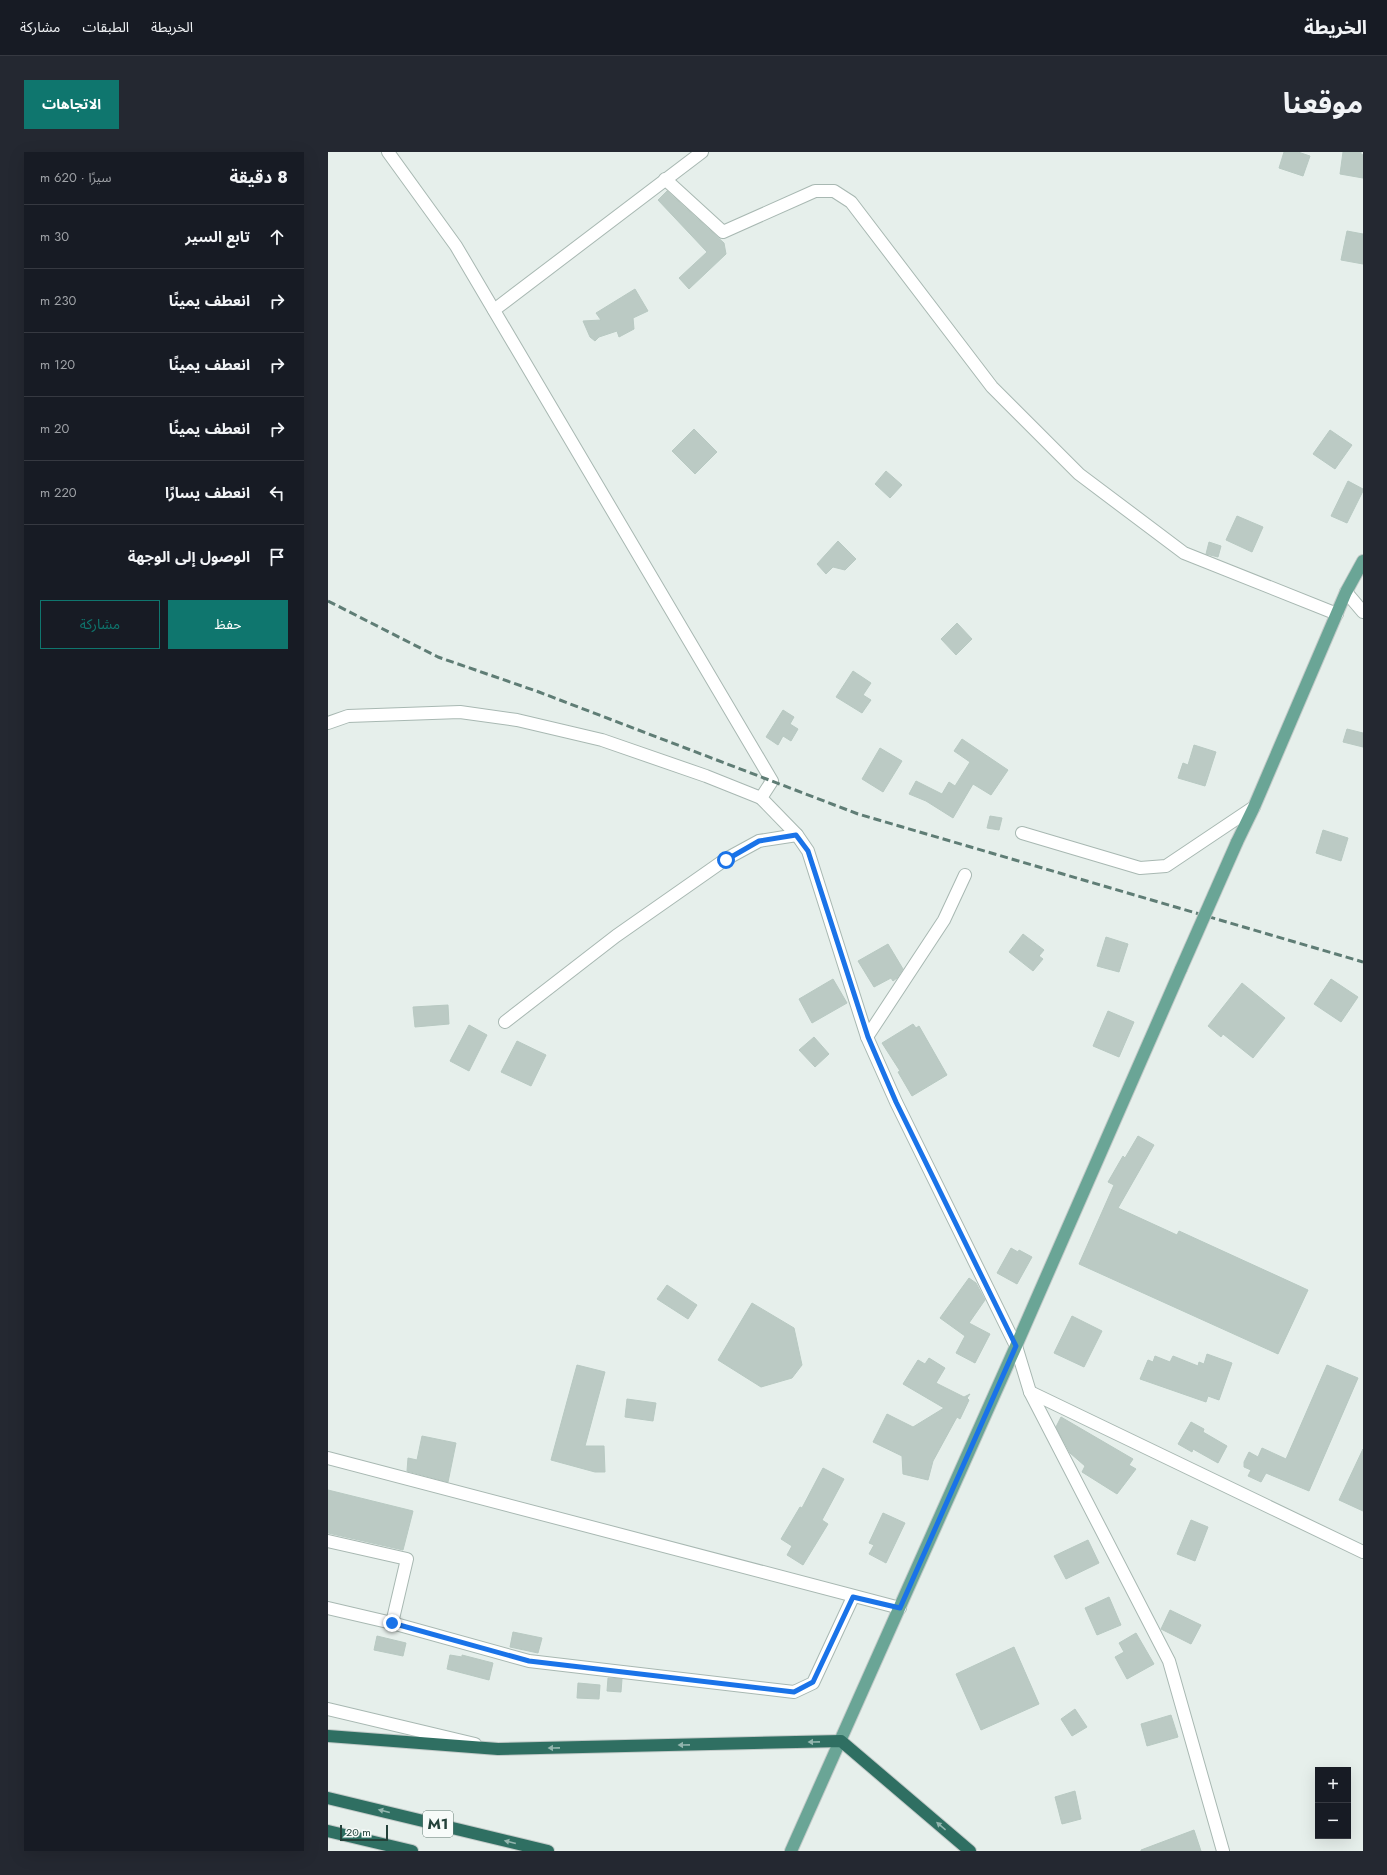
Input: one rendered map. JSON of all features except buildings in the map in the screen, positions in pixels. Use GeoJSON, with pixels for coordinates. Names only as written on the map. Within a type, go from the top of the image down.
{"type":"FeatureCollection","features":[{"type":"Feature","properties":{"kind":"highway"},"geometry":{"type":"LineString","coordinates":[[328,1736],[498,1749],[840,1741],[970,1851]]}},
{"type":"Feature","properties":{"kind":"highway","name":"M1"},"geometry":{"type":"LineString","coordinates":[[328,1798],[548,1851]]}},
{"type":"Feature","properties":{"kind":"highway","name":"M1"},"geometry":{"type":"LineString","coordinates":[[328,1830],[412,1851]]}},
{"type":"Feature","properties":{"kind":"main road"},"geometry":{"type":"LineString","coordinates":[[791,1851],[1016,1346],[1237,842],[1254,807],[1346,592],[1363,561]]}},
{"type":"Feature","properties":{"kind":"street"},"geometry":{"type":"LineString","coordinates":[[388,152],[456,246],[772,781],[761,798]]}},
{"type":"Feature","properties":{"kind":"street"},"geometry":{"type":"LineString","coordinates":[[494,310],[702,152]]}},
{"type":"Feature","properties":{"kind":"street"},"geometry":{"type":"LineString","coordinates":[[665,179],[723,232],[815,191],[834,191],[851,202],[992,387],[1079,474],[1184,553],[1337,614]]}},
{"type":"Feature","properties":{"kind":"street"},"geometry":{"type":"LineString","coordinates":[[1346,592],[1363,612]]}},
{"type":"Feature","properties":{"kind":"street"},"geometry":{"type":"LineString","coordinates":[[328,723],[348,716],[460,712],[517,720],[602,740],[706,776],[761,798],[796,835],[808,851],[868,1037],[896,1102],[1016,1346],[1030,1392],[1169,1662],[1223,1851]]}},
{"type":"Feature","properties":{"kind":"street"},"geometry":{"type":"LineString","coordinates":[[1022,833],[1140,868],[1166,866],[1254,807]]}},
{"type":"Feature","properties":{"kind":"street"},"geometry":{"type":"LineString","coordinates":[[505,1022],[616,936],[726,860],[759,841],[796,835]]}},
{"type":"Feature","properties":{"kind":"street"},"geometry":{"type":"LineString","coordinates":[[868,1037],[944,920],[965,875]]}},
{"type":"Feature","properties":{"kind":"street"},"geometry":{"type":"LineString","coordinates":[[1030,1392],[1363,1552]]}},
{"type":"Feature","properties":{"kind":"street"},"geometry":{"type":"LineString","coordinates":[[328,1458],[853,1597],[900,1608]]}},
{"type":"Feature","properties":{"kind":"street"},"geometry":{"type":"LineString","coordinates":[[328,1541],[407,1559],[392,1623]]}},
{"type":"Feature","properties":{"kind":"street"},"geometry":{"type":"LineString","coordinates":[[328,1608],[392,1623],[529,1661],[794,1692],[813,1682],[853,1597]]}},
{"type":"Feature","properties":{"kind":"street"},"geometry":{"type":"LineString","coordinates":[[328,1709],[498,1749]]}},
{"type":"Feature","properties":{"kind":"railway"},"geometry":{"type":"LineString","coordinates":[[328,601],[438,657],[539,692],[858,814],[1363,962]]}},
{"type":"Feature","properties":{"kind":"route"},"geometry":{"type":"LineString","coordinates":[[392,1623],[529,1661],[794,1692],[813,1682],[853,1597],[900,1608],[1016,1346],[896,1102],[868,1037],[808,851],[796,835],[759,841],[726,860]]}}]}
